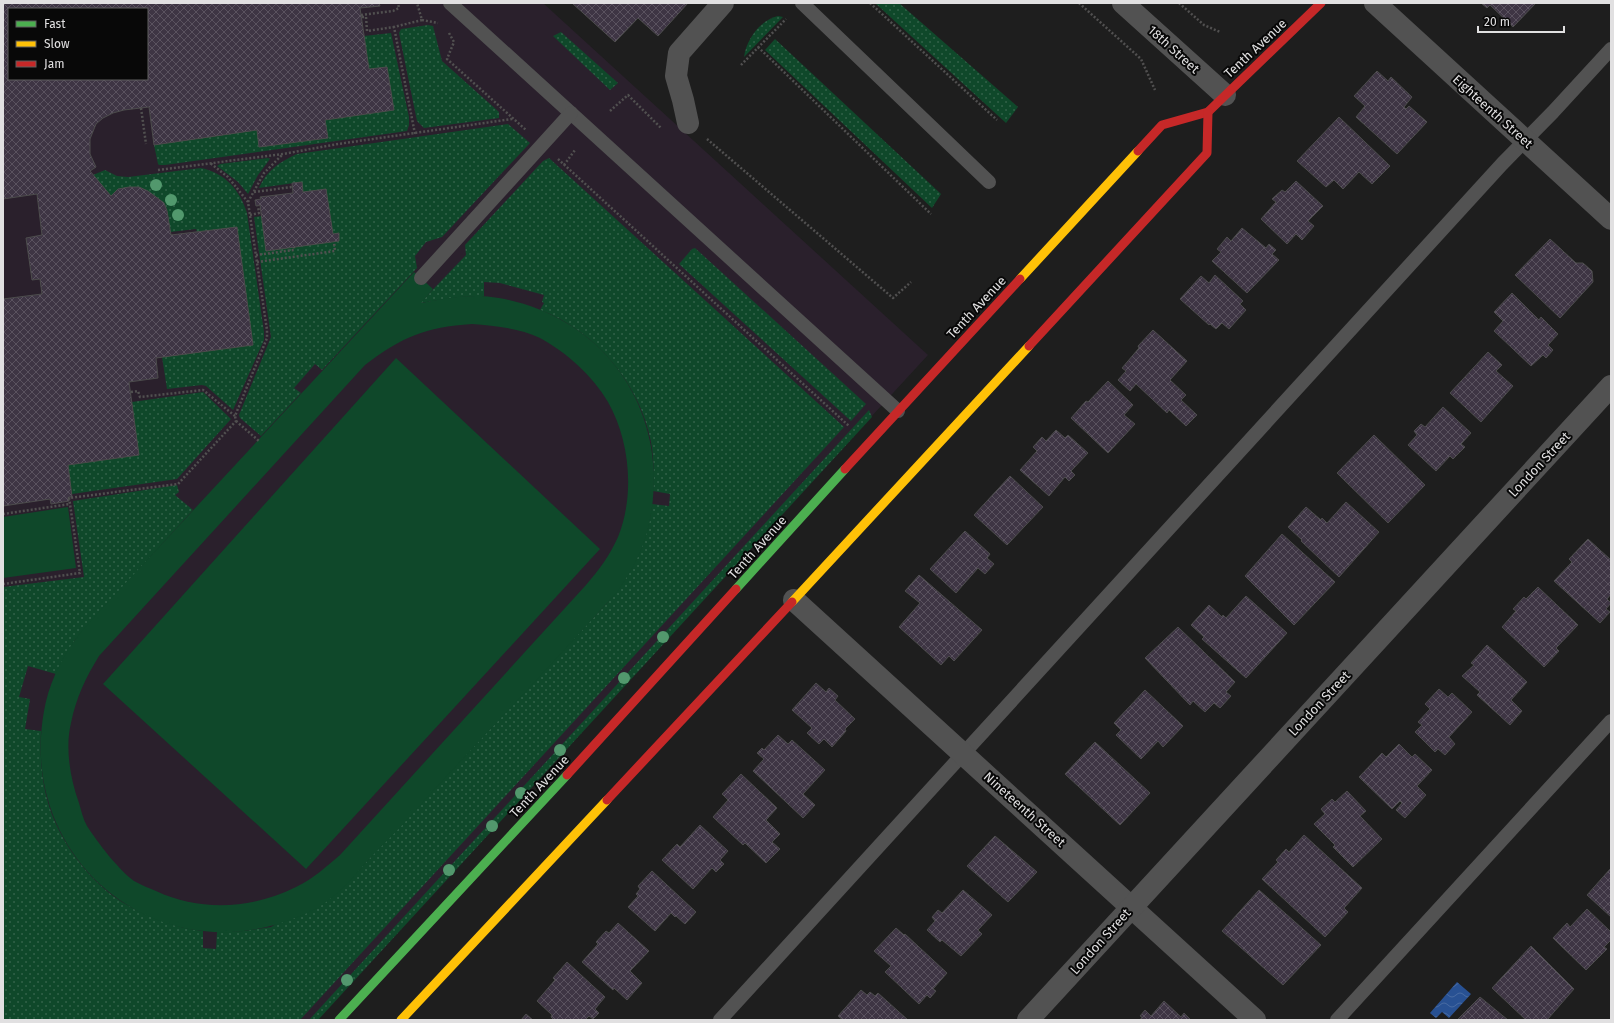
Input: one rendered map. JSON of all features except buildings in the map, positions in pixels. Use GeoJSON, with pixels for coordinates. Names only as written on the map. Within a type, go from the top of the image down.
{"type":"FeatureCollection","features":[{"type":"Feature","properties":{"kind":"main road","name":"Tenth Avenue"},"geometry":{"type":"LineString","coordinates":[[339,1020],[593,747],[898,411],[1162,125],[1208,112],[1321,3]]}},
{"type":"Feature","properties":{"kind":"main road"},"geometry":{"type":"LineString","coordinates":[[401,1020],[794,600],[1207,153],[1208,112]]}},
{"type":"Feature","properties":{"kind":"street"},"geometry":{"type":"LineString","coordinates":[[688,123],[676,76],[679,53],[723,3]]}},
{"type":"Feature","properties":{"kind":"street","name":"18th Street"},"geometry":{"type":"LineString","coordinates":[[1123,3],[1225,95]]}},
{"type":"Feature","properties":{"kind":"street","name":"Eighteenth Street"},"geometry":{"type":"LineString","coordinates":[[1375,3],[1611,219]]}},
{"type":"Feature","properties":{"kind":"street","name":"London Street"},"geometry":{"type":"LineString","coordinates":[[1028,1020],[1611,386]]}},
{"type":"Feature","properties":{"kind":"street","name":"Nineteenth Street"},"geometry":{"type":"LineString","coordinates":[[794,600],[1256,1020]]}},
{"type":"Feature","properties":{"kind":"lane"},"geometry":{"type":"LineString","coordinates":[[450,3],[898,411]]}},
{"type":"Feature","properties":{"kind":"lane"},"geometry":{"type":"LineString","coordinates":[[802,3],[988,182]]}},
{"type":"Feature","properties":{"kind":"lane"},"geometry":{"type":"LineString","coordinates":[[720,1020],[1502,164],[1611,49]]}},
{"type":"Feature","properties":{"kind":"lane"},"geometry":{"type":"LineString","coordinates":[[421,278],[571,113]]}},
{"type":"Feature","properties":{"kind":"lane"},"geometry":{"type":"LineString","coordinates":[[1337,1020],[1611,721]]}},
{"type":"Feature","properties":{"kind":"path"},"geometry":{"type":"LineString","coordinates":[[398,3],[399,8],[393,11],[362,16],[366,17],[367,31],[394,27],[422,20],[437,22],[441,26]]}},
{"type":"Feature","properties":{"kind":"path"},"geometry":{"type":"LineString","coordinates":[[417,3],[422,20]]}},
{"type":"Feature","properties":{"kind":"path"},"geometry":{"type":"LineString","coordinates":[[870,3],[997,120]]}},
{"type":"Feature","properties":{"kind":"path"},"geometry":{"type":"LineString","coordinates":[[1079,3],[1141,59],[1155,90]]}},
{"type":"Feature","properties":{"kind":"path"},"geometry":{"type":"LineString","coordinates":[[1179,3],[1204,25],[1220,32]]}},
{"type":"Feature","properties":{"kind":"path"},"geometry":{"type":"LineString","coordinates":[[741,65],[789,16]]}},
{"type":"Feature","properties":{"kind":"path"},"geometry":{"type":"LineString","coordinates":[[394,27],[415,134]]}},
{"type":"Feature","properties":{"kind":"path"},"geometry":{"type":"LineString","coordinates":[[445,30],[454,42],[447,59],[850,426]]}},
{"type":"Feature","properties":{"kind":"path"},"geometry":{"type":"LineString","coordinates":[[758,47],[931,214]]}},
{"type":"Feature","properties":{"kind":"path"},"geometry":{"type":"LineString","coordinates":[[610,111],[628,96],[665,131]]}},
{"type":"Feature","properties":{"kind":"path"},"geometry":{"type":"LineString","coordinates":[[141,108],[146,144]]}},
{"type":"Feature","properties":{"kind":"path"},"geometry":{"type":"LineString","coordinates":[[158,170],[283,154],[338,144],[513,119]]}},
{"type":"Feature","properties":{"kind":"path"},"geometry":{"type":"LineString","coordinates":[[688,123],[893,298],[911,282]]}},
{"type":"Feature","properties":{"kind":"path"},"geometry":{"type":"LineString","coordinates":[[564,165],[575,150]]}},
{"type":"Feature","properties":{"kind":"path"},"geometry":{"type":"LineString","coordinates":[[248,202],[264,173],[283,154]]}},
{"type":"Feature","properties":{"kind":"path"},"geometry":{"type":"LineString","coordinates":[[210,163],[228,177],[248,202],[267,338],[235,416],[236,421],[258,441]]}},
{"type":"Feature","properties":{"kind":"path"},"geometry":{"type":"LineString","coordinates":[[253,192],[292,187]]}},
{"type":"Feature","properties":{"kind":"path"},"geometry":{"type":"LineString","coordinates":[[250,214],[259,213],[258,206]]}},
{"type":"Feature","properties":{"kind":"path"},"geometry":{"type":"LineString","coordinates":[[257,262],[336,251],[334,242]]}},
{"type":"Feature","properties":{"kind":"path"},"geometry":{"type":"LineString","coordinates":[[256,255],[294,250],[294,247]]}},
{"type":"Feature","properties":{"kind":"path"},"geometry":{"type":"LineString","coordinates":[[131,392],[138,391],[140,397],[203,390],[235,416]]}},
{"type":"Feature","properties":{"kind":"path"},"geometry":{"type":"LineString","coordinates":[[3,584],[80,573],[70,498],[178,484],[236,421]]}},
{"type":"Feature","properties":{"kind":"path"},"geometry":{"type":"LineString","coordinates":[[3,514],[60,504],[70,504]]}},
{"type":"Feature","properties":{"kind":"shaded area"},"geometry":{"type":"Polygon","coordinates":[[[3,3],[543,3],[928,355],[316,1020],[3,1020],[3,3]]]}},
{"type":"Feature","properties":{"kind":"green space"},"geometry":{"type":"Polygon","coordinates":[[[875,3],[899,3],[1018,107],[1006,123],[875,3]]]}},
{"type":"Feature","properties":{"kind":"green space"},"geometry":{"type":"Polygon","coordinates":[[[778,16],[783,17],[744,57],[748,44],[755,32],[765,22],[778,16]]]}},
{"type":"Feature","properties":{"kind":"green space"},"geometry":{"type":"Polygon","coordinates":[[[428,25],[433,26],[442,61],[499,112],[499,118],[424,128],[417,121],[399,33],[401,29],[428,25]]]}},
{"type":"Feature","properties":{"kind":"green space"},"geometry":{"type":"Polygon","coordinates":[[[561,32],[618,83],[610,90],[553,36],[561,32]]]}},
{"type":"Feature","properties":{"kind":"green space"},"geometry":{"type":"Polygon","coordinates":[[[391,33],[409,117],[407,131],[165,165],[158,164],[154,145],[257,130],[259,147],[328,138],[325,120],[393,110],[387,67],[369,69],[364,36],[391,33]]]}},
{"type":"Feature","properties":{"kind":"green space"},"geometry":{"type":"Polygon","coordinates":[[[775,39],[941,194],[932,208],[765,50],[775,39]]]}},
{"type":"Feature","properties":{"kind":"green space"},"geometry":{"type":"Polygon","coordinates":[[[508,124],[530,143],[442,237],[426,242],[415,256],[417,268],[322,370],[315,364],[294,388],[301,393],[261,436],[240,418],[239,415],[271,337],[254,217],[262,216],[330,242],[339,241],[339,233],[333,234],[326,189],[303,192],[301,182],[259,188],[266,176],[280,163],[297,154],[508,124]]]}},
{"type":"Feature","properties":{"kind":"green space"},"geometry":{"type":"Polygon","coordinates":[[[549,158],[844,427],[300,1020],[4,1020],[3,587],[84,577],[73,501],[177,485],[179,492],[175,495],[193,510],[75,640],[56,674],[28,666],[19,697],[30,699],[25,729],[41,731],[41,763],[46,795],[58,828],[77,859],[101,886],[131,907],[168,923],[203,931],[203,948],[216,949],[217,932],[244,931],[271,927],[350,879],[606,604],[623,582],[637,558],[647,532],[652,504],[669,506],[670,494],[653,491],[654,466],[651,442],[637,400],[626,380],[597,346],[579,331],[560,319],[540,310],[544,303],[542,302],[544,295],[500,283],[484,282],[484,296],[460,297],[420,303],[466,255],[465,245],[543,161],[549,158]]]}},
{"type":"Feature","properties":{"kind":"green space"},"geometry":{"type":"Polygon","coordinates":[[[270,159],[258,175],[248,194],[238,182],[217,166],[220,164],[270,159]]]}},
{"type":"Feature","properties":{"kind":"green space"},"geometry":{"type":"Polygon","coordinates":[[[201,168],[210,170],[224,178],[236,190],[244,205],[247,213],[264,332],[264,340],[233,410],[206,386],[202,385],[167,389],[162,357],[253,345],[237,227],[197,232],[196,229],[170,232],[169,218],[166,208],[159,199],[149,192],[133,187],[122,189],[111,196],[93,175],[105,170],[117,176],[128,177],[201,168]]]}},
{"type":"Feature","properties":{"kind":"green space"},"geometry":{"type":"Polygon","coordinates":[[[695,248],[866,404],[851,421],[679,264],[692,249],[695,248]]]}},
{"type":"Feature","properties":{"kind":"green space"},"geometry":{"type":"Polygon","coordinates":[[[414,272],[433,289],[421,303],[460,297],[479,296],[499,298],[531,306],[560,319],[586,336],[608,357],[627,382],[641,410],[650,440],[654,473],[652,506],[643,546],[633,567],[617,592],[346,885],[336,895],[323,904],[300,916],[248,931],[197,930],[150,917],[109,892],[76,858],[53,815],[42,765],[44,711],[55,674],[64,656],[77,637],[414,272]],[[472,324],[455,325],[415,335],[391,347],[365,365],[99,656],[82,688],[73,714],[68,743],[69,763],[82,814],[87,826],[121,870],[134,881],[173,898],[208,905],[226,905],[262,900],[296,887],[314,876],[340,855],[586,585],[608,556],[618,537],[627,504],[628,468],[621,434],[608,402],[587,374],[559,350],[540,338],[507,328],[472,324]]]}},
{"type":"Feature","properties":{"kind":"green space"},"geometry":{"type":"Polygon","coordinates":[[[396,358],[600,549],[306,869],[103,684],[396,358]]]}},
{"type":"Feature","properties":{"kind":"green space"},"geometry":{"type":"Polygon","coordinates":[[[203,392],[231,419],[177,479],[72,494],[68,465],[139,455],[132,402],[203,392]]]}},
{"type":"Feature","properties":{"kind":"green space"},"geometry":{"type":"Polygon","coordinates":[[[869,410],[872,417],[318,1020],[309,1020],[869,410]]]}},
{"type":"Feature","properties":{"kind":"green space"},"geometry":{"type":"Polygon","coordinates":[[[68,507],[76,568],[3,578],[3,517],[68,507]]]}},
{"type":"Feature","properties":{"kind":"water"},"geometry":{"type":"Polygon","coordinates":[[[1457,982],[1471,994],[1449,1018],[1442,1012],[1436,1018],[1430,1013],[1457,982]]]}},
{"type":"Feature","properties":{"kind":"traffic: fast"},"geometry":{"type":"LineString","coordinates":[[736,589],[845,469]]}},
{"type":"Feature","properties":{"kind":"traffic: fast"},"geometry":{"type":"LineString","coordinates":[[339,1020],[567,775]]}},
{"type":"Feature","properties":{"kind":"traffic: slow"},"geometry":{"type":"LineString","coordinates":[[1020,279],[1138,151]]}},
{"type":"Feature","properties":{"kind":"traffic: slow"},"geometry":{"type":"LineString","coordinates":[[792,602],[1029,346]]}},
{"type":"Feature","properties":{"kind":"traffic: slow"},"geometry":{"type":"LineString","coordinates":[[401,1020],[607,800]]}},
{"type":"Feature","properties":{"kind":"traffic: jam"},"geometry":{"type":"LineString","coordinates":[[1138,151],[1162,125],[1208,112],[1321,3]]}},
{"type":"Feature","properties":{"kind":"traffic: jam"},"geometry":{"type":"LineString","coordinates":[[1029,346],[1207,153],[1208,112]]}},
{"type":"Feature","properties":{"kind":"traffic: jam"},"geometry":{"type":"LineString","coordinates":[[845,469],[1020,279]]}},
{"type":"Feature","properties":{"kind":"traffic: jam"},"geometry":{"type":"LineString","coordinates":[[567,775],[736,589]]}},
{"type":"Feature","properties":{"kind":"traffic: jam"},"geometry":{"type":"LineString","coordinates":[[607,800],[792,602]]}}]}
